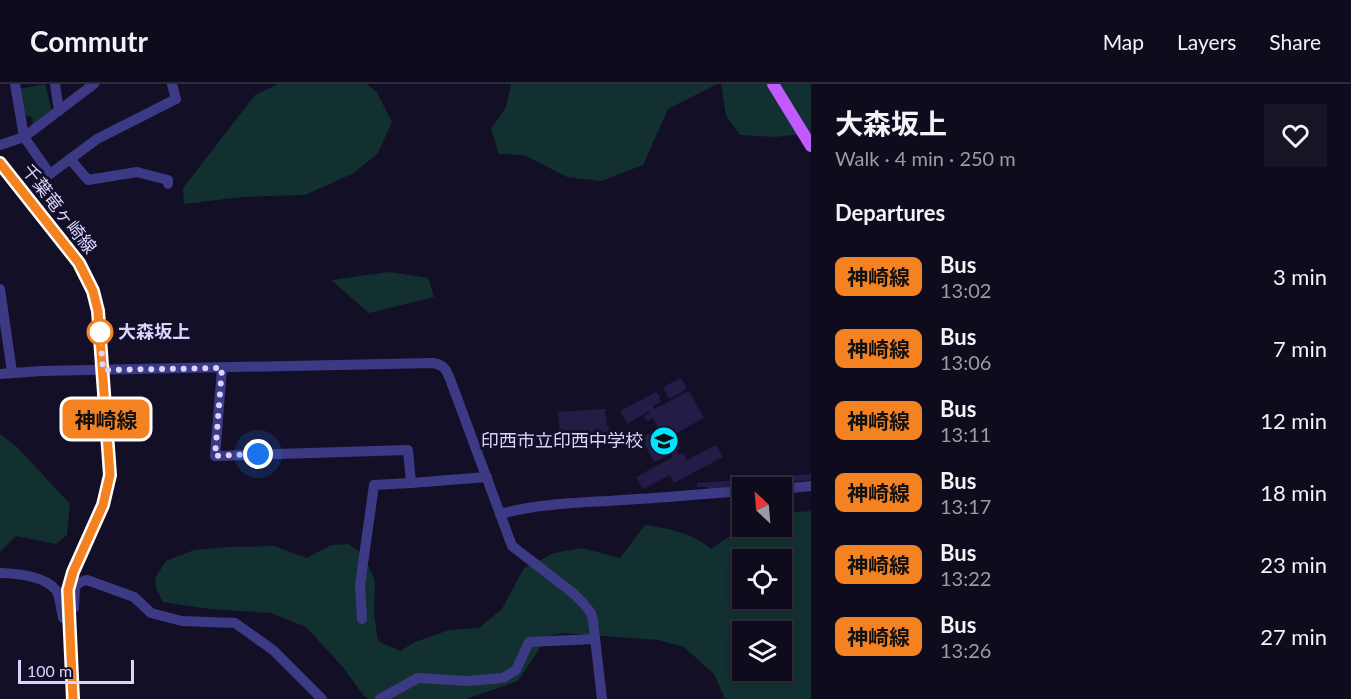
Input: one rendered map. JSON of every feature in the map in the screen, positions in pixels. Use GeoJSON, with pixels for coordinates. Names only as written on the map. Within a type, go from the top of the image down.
{"type":"FeatureCollection","features":[{"type":"Feature","properties":{"kind":"main road"},"geometry":{"type":"LineString","coordinates":[[772,84],[811,145]]}},
{"type":"Feature","properties":{"kind":"main road","name":"千葉竜ヶ崎線"},"geometry":{"type":"LineString","coordinates":[[0,163],[79,263],[88,279],[98,311],[109,482],[103,505],[73,572],[68,590],[73,699]]}},
{"type":"Feature","properties":{"kind":"street"},"geometry":{"type":"LineString","coordinates":[[15,84],[24,137],[50,174],[97,139],[176,99],[172,84]]}},
{"type":"Feature","properties":{"kind":"street"},"geometry":{"type":"LineString","coordinates":[[55,84],[59,111]]}},
{"type":"Feature","properties":{"kind":"street"},"geometry":{"type":"LineString","coordinates":[[0,145],[24,137],[94,84]]}},
{"type":"Feature","properties":{"kind":"street"},"geometry":{"type":"LineString","coordinates":[[70,159],[88,180],[137,172],[168,180],[168,184]]}},
{"type":"Feature","properties":{"kind":"street"},"geometry":{"type":"LineString","coordinates":[[0,289],[12,372]]}},
{"type":"Feature","properties":{"kind":"street"},"geometry":{"type":"LineString","coordinates":[[0,374],[433,363],[441,365],[446,369],[450,379],[512,546],[584,603],[591,613],[602,699]]}},
{"type":"Feature","properties":{"kind":"street"},"geometry":{"type":"LineString","coordinates":[[222,368],[215,456],[408,450],[411,483]]}},
{"type":"Feature","properties":{"kind":"street"},"geometry":{"type":"LineString","coordinates":[[362,619],[360,585],[374,485],[487,477]]}},
{"type":"Feature","properties":{"kind":"street"},"geometry":{"type":"LineString","coordinates":[[792,488],[811,486]]}},
{"type":"Feature","properties":{"kind":"street"},"geometry":{"type":"LineString","coordinates":[[500,514],[569,502],[732,492]]}},
{"type":"Feature","properties":{"kind":"street"},"geometry":{"type":"LineString","coordinates":[[0,573],[24,575],[47,582],[57,591],[63,618],[68,610],[74,608],[75,587],[87,580],[134,597],[151,613],[182,621],[235,623],[273,650],[321,699]]}},
{"type":"Feature","properties":{"kind":"street"},"geometry":{"type":"LineString","coordinates":[[380,699],[418,678],[468,681],[502,678],[516,670],[529,642],[596,639]]}},
{"type":"Feature","properties":{"kind":"green space"},"geometry":{"type":"Polygon","coordinates":[[[45,84],[52,111],[33,125],[32,117],[23,115],[18,89],[45,84]]]}},
{"type":"Feature","properties":{"kind":"green space"},"geometry":{"type":"Polygon","coordinates":[[[278,84],[366,84],[376,91],[392,122],[378,153],[354,173],[305,195],[242,197],[184,204],[183,188],[255,95],[278,84]]]}},
{"type":"Feature","properties":{"kind":"green space"},"geometry":{"type":"Polygon","coordinates":[[[511,84],[717,84],[668,109],[643,165],[601,181],[567,177],[524,155],[499,154],[491,129],[506,107],[511,84]]]}},
{"type":"Feature","properties":{"kind":"green space"},"geometry":{"type":"Polygon","coordinates":[[[721,84],[811,84],[811,133],[775,137],[740,135],[726,116],[721,84]]]}},
{"type":"Feature","properties":{"kind":"green space"},"geometry":{"type":"Polygon","coordinates":[[[389,272],[428,278],[434,297],[369,313],[331,280],[389,272]]]}},
{"type":"Feature","properties":{"kind":"green space"},"geometry":{"type":"Polygon","coordinates":[[[0,434],[17,447],[70,504],[67,535],[56,544],[16,536],[0,552],[0,434]]]}},
{"type":"Feature","properties":{"kind":"green space"},"geometry":{"type":"Polygon","coordinates":[[[811,511],[811,699],[725,699],[714,674],[684,647],[658,640],[563,633],[548,636],[518,681],[466,699],[369,699],[306,627],[271,613],[210,609],[163,602],[156,588],[155,578],[166,561],[194,550],[274,546],[307,558],[331,545],[349,544],[364,555],[375,581],[374,614],[378,641],[400,651],[415,642],[449,630],[479,628],[502,609],[524,568],[554,553],[582,548],[620,558],[645,525],[688,535],[711,549],[732,535],[732,537],[792,537],[792,512],[811,511]]]}},
{"type":"Feature","properties":{"kind":"building"},"geometry":{"type":"Polygon","coordinates":[[[681,378],[687,389],[669,399],[663,387],[681,378]]]}},
{"type":"Feature","properties":{"kind":"building"},"geometry":{"type":"Polygon","coordinates":[[[689,391],[704,418],[669,437],[672,443],[676,441],[680,448],[676,451],[679,455],[683,453],[687,460],[716,445],[723,457],[674,483],[670,475],[643,489],[636,477],[673,457],[671,454],[654,462],[647,449],[642,437],[658,429],[653,418],[647,421],[644,416],[650,413],[649,411],[627,424],[620,411],[656,392],[661,402],[653,406],[654,409],[689,391]]]}},
{"type":"Feature","properties":{"kind":"building"},"geometry":{"type":"Polygon","coordinates":[[[605,409],[607,426],[609,426],[609,441],[604,444],[561,447],[558,412],[605,409]]]}},
{"type":"Feature","properties":{"kind":"building"},"geometry":{"type":"Polygon","coordinates":[[[811,474],[811,480],[792,482],[792,477],[789,476],[811,474]]]}},
{"type":"Feature","properties":{"kind":"building"},"geometry":{"type":"Polygon","coordinates":[[[780,475],[785,477],[763,477],[780,475]]]}},
{"type":"Feature","properties":{"kind":"building"},"geometry":{"type":"Polygon","coordinates":[[[732,480],[732,488],[707,490],[707,487],[697,487],[697,483],[732,480]]]}},
{"type":"Feature","properties":{"kind":"bus line","name":"神崎線"},"geometry":{"type":"LineString","coordinates":[[0,163],[79,263],[93,291],[98,311],[110,475],[103,505],[73,572],[68,590],[73,699]]}},
{"type":"Feature","properties":{"kind":"place","name":"大森坂上"},"geometry":{"type":"Point","coordinates":[100,332]}},
{"type":"Feature","properties":{"kind":"place","name":"印西市立印西中学校"},"geometry":{"type":"Point","coordinates":[664,441]}},
{"type":"Feature","properties":{"kind":"route"},"geometry":{"type":"LineString","coordinates":[[100,332],[103,370],[222,368],[215,456],[258,454]]}}]}
